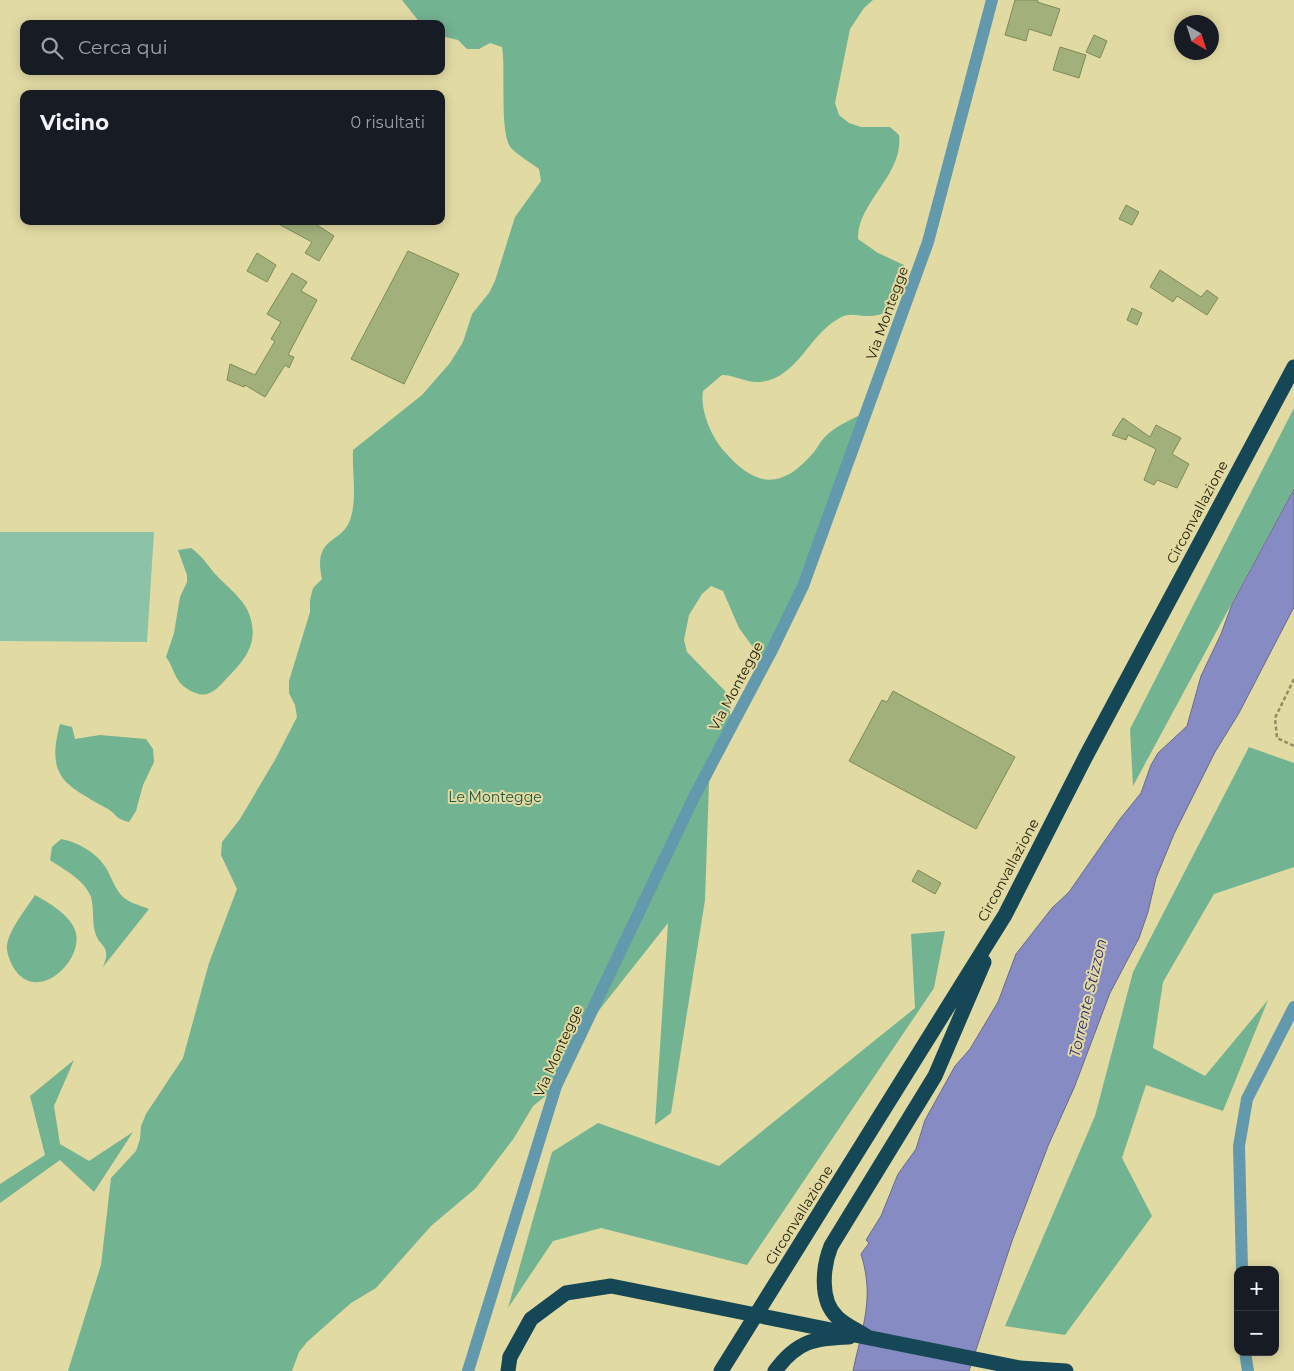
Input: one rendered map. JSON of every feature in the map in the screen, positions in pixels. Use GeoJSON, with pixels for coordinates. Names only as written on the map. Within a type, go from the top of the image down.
{"type":"FeatureCollection","features":[{"type":"Feature","properties":{"kind":"highway","name":"Circonvallazione"},"geometry":{"type":"LineString","coordinates":[[721,1371],[1005,915],[1090,748],[1294,367]]}},
{"type":"Feature","properties":{"kind":"highway"},"geometry":{"type":"LineString","coordinates":[[866,1336],[836,1317],[828,1298],[824,1274],[831,1246],[935,1076],[1005,915]]}},
{"type":"Feature","properties":{"kind":"highway"},"geometry":{"type":"LineString","coordinates":[[509,1364],[531,1319],[566,1293],[611,1286],[1020,1368],[1066,1371]]}},
{"type":"Feature","properties":{"kind":"highway"},"geometry":{"type":"LineString","coordinates":[[775,1371],[801,1344],[821,1338],[866,1336]]}},
{"type":"Feature","properties":{"kind":"street","name":"Via Montegge"},"geometry":{"type":"LineString","coordinates":[[468,1371],[556,1086],[695,796],[803,586],[928,242],[992,0]]}},
{"type":"Feature","properties":{"kind":"street"},"geometry":{"type":"LineString","coordinates":[[1242,1266],[1238,1146],[1247,1099],[1294,1007]]}},
{"type":"Feature","properties":{"kind":"street"},"geometry":{"type":"LineString","coordinates":[[1246,1356],[1248,1371]]}},
{"type":"Feature","properties":{"kind":"path"},"geometry":{"type":"LineString","coordinates":[[1294,679],[1276,718],[1277,738],[1294,746]]}},
{"type":"Feature","properties":{"kind":"green space","name":"Le Montegge"},"geometry":{"type":"Polygon","coordinates":[[[402,0],[873,0],[864,8],[850,29],[835,103],[839,115],[849,123],[861,127],[890,127],[899,135],[899,149],[895,163],[865,213],[858,239],[878,253],[904,265],[899,294],[896,302],[885,313],[876,316],[848,315],[838,319],[819,335],[783,374],[759,382],[722,375],[703,391],[705,414],[719,445],[746,472],[768,480],[779,478],[802,465],[832,431],[864,413],[766,665],[739,628],[723,591],[711,586],[702,594],[689,615],[684,640],[687,652],[725,691],[734,730],[709,782],[705,900],[671,1113],[655,1125],[668,923],[570,1047],[553,1090],[533,1106],[514,1138],[476,1188],[431,1226],[376,1288],[351,1303],[307,1342],[299,1352],[292,1371],[68,1371],[101,1265],[111,1178],[136,1151],[140,1139],[141,1126],[146,1114],[183,1058],[209,963],[237,889],[221,855],[222,842],[240,819],[276,758],[297,717],[295,705],[289,693],[289,681],[310,612],[313,588],[322,579],[321,554],[325,547],[347,526],[351,517],[354,492],[353,450],[422,395],[450,363],[463,342],[472,314],[489,293],[495,281],[515,217],[541,181],[539,169],[514,151],[507,140],[504,115],[502,47],[490,43],[479,49],[467,49],[458,40],[445,37],[445,20],[418,20],[402,0]]]}},
{"type":"Feature","properties":{"kind":"green space"},"geometry":{"type":"Polygon","coordinates":[[[1294,408],[1294,488],[1133,786],[1130,729],[1294,408]]]}},
{"type":"Feature","properties":{"kind":"green space"},"geometry":{"type":"Polygon","coordinates":[[[0,532],[154,532],[147,642],[0,641],[0,532]]]}},
{"type":"Feature","properties":{"kind":"green space"},"geometry":{"type":"Polygon","coordinates":[[[191,548],[243,602],[253,629],[250,646],[243,660],[217,688],[210,693],[204,694],[193,692],[182,685],[166,657],[174,633],[180,597],[187,582],[187,575],[178,550],[191,548]]]}},
{"type":"Feature","properties":{"kind":"green space"},"geometry":{"type":"Polygon","coordinates":[[[60,724],[72,727],[75,739],[100,735],[146,739],[153,749],[154,762],[143,785],[136,811],[129,822],[120,819],[110,810],[79,792],[62,777],[57,768],[55,756],[60,724]]]}},
{"type":"Feature","properties":{"kind":"green space"},"geometry":{"type":"Polygon","coordinates":[[[1249,747],[1294,763],[1294,867],[1214,894],[1163,982],[1153,1048],[1205,1076],[1268,1000],[1223,1111],[1146,1085],[1122,1158],[1152,1216],[1065,1335],[1005,1326],[1095,1116],[1133,972],[1249,747]]]}},
{"type":"Feature","properties":{"kind":"green space"},"geometry":{"type":"Polygon","coordinates":[[[61,839],[74,843],[92,853],[102,863],[124,898],[149,909],[103,967],[106,950],[95,932],[91,897],[84,885],[50,860],[52,847],[61,839]]]}},
{"type":"Feature","properties":{"kind":"green space"},"geometry":{"type":"Polygon","coordinates":[[[35,895],[68,919],[75,930],[76,942],[73,954],[67,965],[46,981],[34,982],[23,978],[13,967],[8,956],[7,945],[15,925],[35,895]]]}},
{"type":"Feature","properties":{"kind":"green space"},"geometry":{"type":"Polygon","coordinates":[[[945,931],[934,988],[747,1265],[601,1228],[553,1241],[508,1308],[552,1152],[598,1123],[719,1166],[915,1008],[911,934],[945,931]]]}},
{"type":"Feature","properties":{"kind":"green space"},"geometry":{"type":"Polygon","coordinates":[[[74,1060],[54,1106],[60,1144],[89,1161],[133,1132],[94,1192],[60,1160],[0,1203],[0,1184],[45,1155],[30,1096],[74,1060]]]}},
{"type":"Feature","properties":{"kind":"water","name":"Torrente Stizzon"},"geometry":{"type":"Polygon","coordinates":[[[1294,489],[1294,607],[1239,713],[1215,752],[1174,834],[1156,878],[1148,912],[1139,938],[1110,993],[1074,1088],[1048,1146],[1012,1241],[969,1371],[853,1371],[866,1313],[867,1299],[865,1270],[861,1254],[869,1243],[866,1240],[881,1216],[898,1174],[916,1149],[925,1120],[955,1066],[970,1049],[998,1002],[1016,954],[1052,908],[1069,892],[1120,819],[1141,793],[1151,765],[1158,753],[1187,726],[1201,676],[1221,634],[1232,604],[1294,489]]]}},
{"type":"Feature","properties":{"kind":"building"},"geometry":{"type":"Polygon","coordinates":[[[1015,0],[1038,0],[1037,2],[1060,9],[1051,36],[1029,29],[1026,41],[1005,35],[1015,0]]]}},
{"type":"Feature","properties":{"kind":"building"},"geometry":{"type":"Polygon","coordinates":[[[1094,35],[1107,41],[1100,58],[1086,52],[1094,35]]]}},
{"type":"Feature","properties":{"kind":"building"},"geometry":{"type":"Polygon","coordinates":[[[1060,47],[1086,55],[1079,78],[1053,70],[1060,47]]]}},
{"type":"Feature","properties":{"kind":"building"},"geometry":{"type":"Polygon","coordinates":[[[1126,205],[1139,212],[1132,225],[1119,219],[1126,205]]]}},
{"type":"Feature","properties":{"kind":"building"},"geometry":{"type":"Polygon","coordinates":[[[280,225],[317,225],[334,236],[319,261],[305,253],[312,242],[280,225]]]}},
{"type":"Feature","properties":{"kind":"building"},"geometry":{"type":"Polygon","coordinates":[[[408,251],[459,274],[404,384],[351,359],[408,251]]]}},
{"type":"Feature","properties":{"kind":"building"},"geometry":{"type":"Polygon","coordinates":[[[257,253],[276,265],[267,282],[247,271],[257,253]]]}},
{"type":"Feature","properties":{"kind":"building"},"geometry":{"type":"Polygon","coordinates":[[[1160,270],[1201,297],[1207,290],[1218,298],[1207,315],[1177,296],[1173,302],[1150,287],[1160,270]]]}},
{"type":"Feature","properties":{"kind":"building"},"geometry":{"type":"Polygon","coordinates":[[[292,273],[307,282],[301,291],[317,300],[288,355],[294,357],[289,368],[285,365],[265,397],[245,385],[244,387],[227,380],[230,364],[255,375],[275,341],[271,339],[281,322],[267,314],[292,273]]]}},
{"type":"Feature","properties":{"kind":"building"},"geometry":{"type":"Polygon","coordinates":[[[1132,308],[1142,313],[1137,325],[1127,320],[1132,308]]]}},
{"type":"Feature","properties":{"kind":"building"},"geometry":{"type":"Polygon","coordinates":[[[1123,418],[1150,437],[1156,425],[1181,438],[1172,454],[1189,464],[1177,488],[1157,480],[1154,485],[1144,480],[1156,449],[1128,435],[1126,440],[1112,435],[1123,418]]]}},
{"type":"Feature","properties":{"kind":"building"},"geometry":{"type":"Polygon","coordinates":[[[893,691],[1015,757],[976,829],[849,761],[882,700],[887,702],[893,691]]]}},
{"type":"Feature","properties":{"kind":"building"},"geometry":{"type":"Polygon","coordinates":[[[918,870],[941,883],[935,894],[912,881],[918,870]]]}}]}
